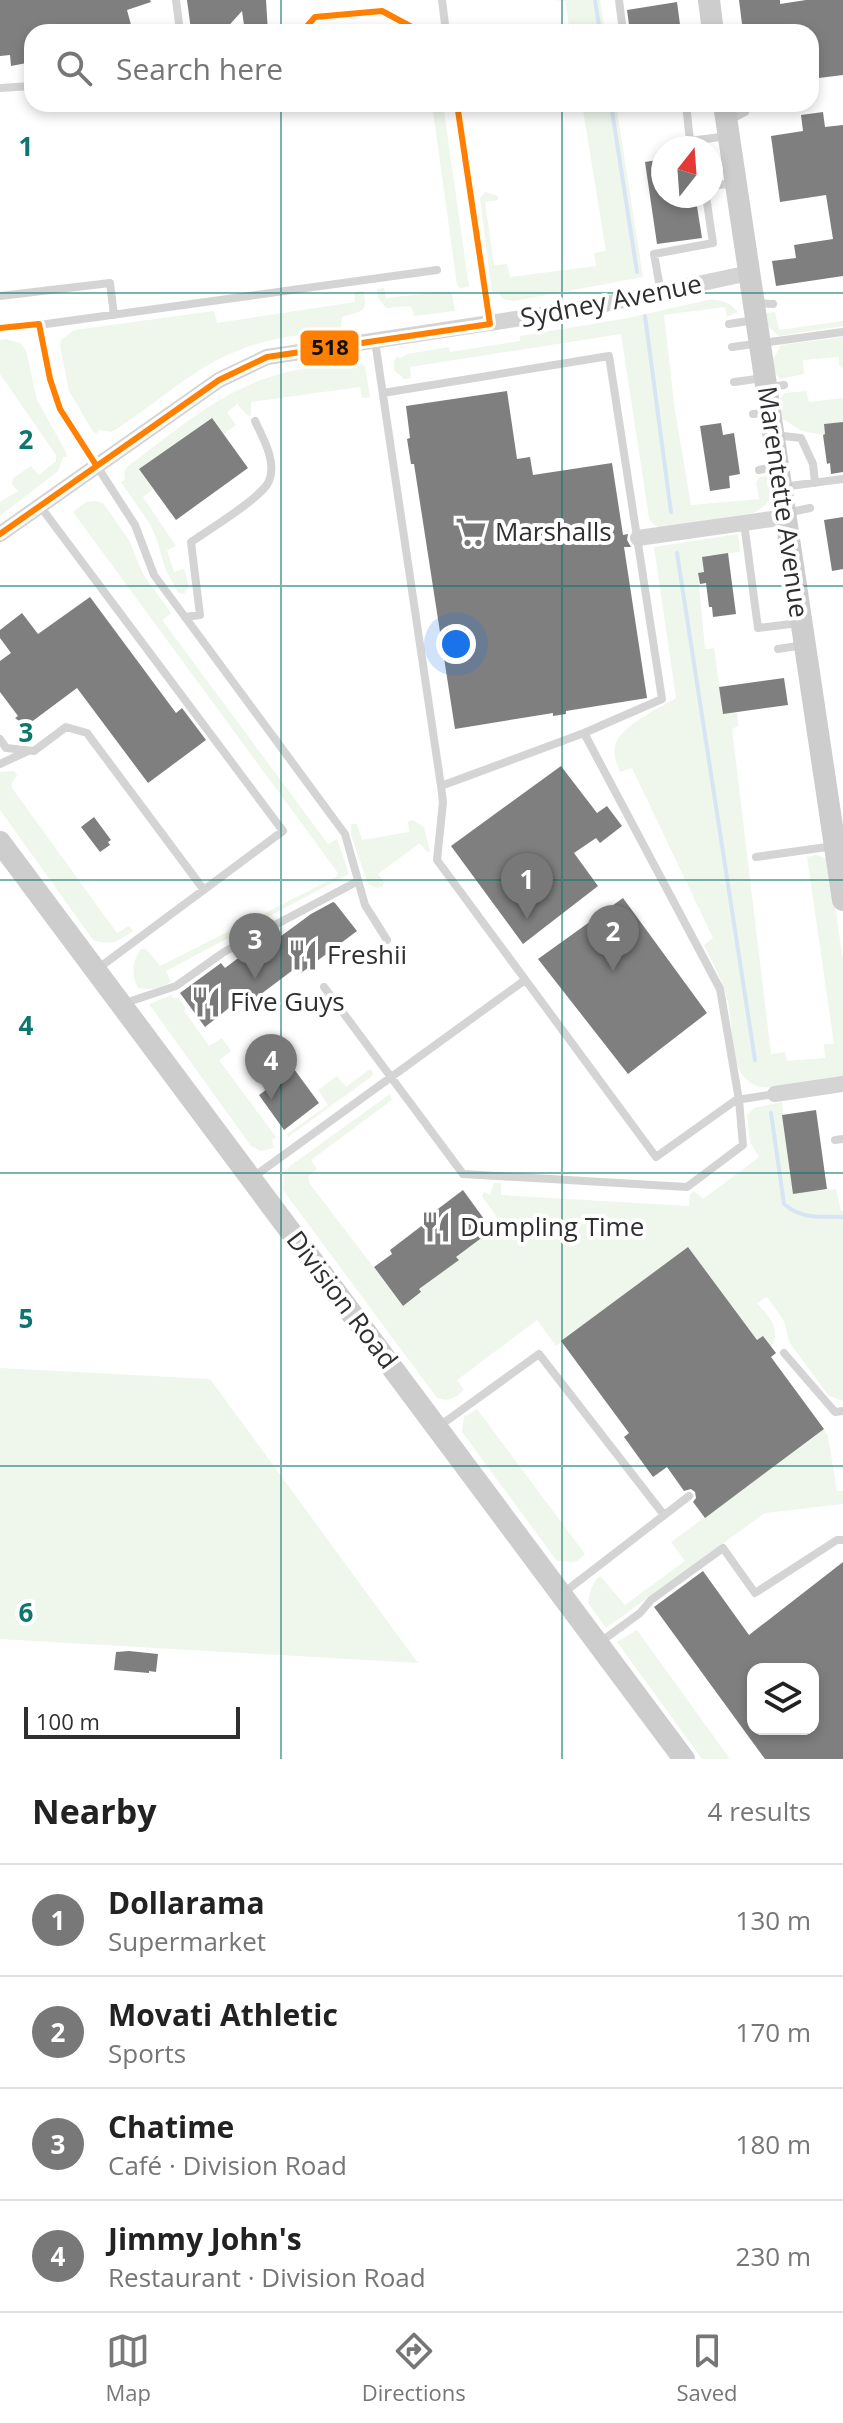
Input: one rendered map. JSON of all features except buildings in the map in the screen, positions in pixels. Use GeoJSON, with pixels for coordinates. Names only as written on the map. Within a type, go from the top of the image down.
{"type":"FeatureCollection","features":[{"type":"Feature","properties":{"kind":"main road"},"geometry":{"type":"LineString","coordinates":[[709,0],[712,24]]}},
{"type":"Feature","properties":{"kind":"main road","name":"Marentette Avenue"},"geometry":{"type":"LineString","coordinates":[[731,118],[736,183],[749,273],[761,309],[760,344],[772,384],[762,413],[773,435],[773,475],[785,515],[843,900]]}},
{"type":"Feature","properties":{"kind":"main road","name":"Division Road"},"geometry":{"type":"LineString","coordinates":[[0,842],[684,1759]]}},
{"type":"Feature","properties":{"kind":"street","name":"Sydney Avenue"},"geometry":{"type":"LineString","coordinates":[[0,534],[219,380],[267,357],[490,324],[661,293],[749,273]]}},
{"type":"Feature","properties":{"kind":"street"},"geometry":{"type":"LineString","coordinates":[[638,538],[785,515]]}},
{"type":"Feature","properties":{"kind":"street"},"geometry":{"type":"LineString","coordinates":[[775,1094],[843,1084]]}},
{"type":"Feature","properties":{"kind":"lane"},"geometry":{"type":"LineString","coordinates":[[176,0],[179,24]]}},
{"type":"Feature","properties":{"kind":"lane"},"geometry":{"type":"LineString","coordinates":[[442,0],[445,24]]}},
{"type":"Feature","properties":{"kind":"lane"},"geometry":{"type":"LineString","coordinates":[[619,0],[622,24]]}},
{"type":"Feature","properties":{"kind":"lane"},"geometry":{"type":"LineString","coordinates":[[309,24],[315,17],[382,11],[406,24]]}},
{"type":"Feature","properties":{"kind":"lane"},"geometry":{"type":"LineString","coordinates":[[0,88],[24,86]]}},
{"type":"Feature","properties":{"kind":"lane"},"geometry":{"type":"LineString","coordinates":[[458,112],[490,324]]}},
{"type":"Feature","properties":{"kind":"lane"},"geometry":{"type":"LineString","coordinates":[[687,112],[690,141],[731,118]]}},
{"type":"Feature","properties":{"kind":"lane"},"geometry":{"type":"LineString","coordinates":[[723,185],[736,183]]}},
{"type":"Feature","properties":{"kind":"lane"},"geometry":{"type":"LineString","coordinates":[[661,293],[654,254],[713,243],[708,208]]}},
{"type":"Feature","properties":{"kind":"lane"},"geometry":{"type":"LineString","coordinates":[[0,328],[437,270]]}},
{"type":"Feature","properties":{"kind":"lane"},"geometry":{"type":"LineString","coordinates":[[0,296],[110,283],[114,315]]}},
{"type":"Feature","properties":{"kind":"lane"},"geometry":{"type":"LineString","coordinates":[[729,324],[761,309]]}},
{"type":"Feature","properties":{"kind":"lane"},"geometry":{"type":"LineString","coordinates":[[39,325],[50,379],[60,409],[135,525],[154,575],[345,834],[365,905],[387,940]]}},
{"type":"Feature","properties":{"kind":"lane"},"geometry":{"type":"LineString","coordinates":[[732,347],[843,332]]}},
{"type":"Feature","properties":{"kind":"lane"},"geometry":{"type":"LineString","coordinates":[[375,341],[443,802],[437,860],[656,1157],[739,1100],[775,1094]]}},
{"type":"Feature","properties":{"kind":"lane"},"geometry":{"type":"LineString","coordinates":[[383,393],[609,356],[662,699],[584,733],[441,786]]}},
{"type":"Feature","properties":{"kind":"lane"},"geometry":{"type":"LineString","coordinates":[[734,382],[772,384]]}},
{"type":"Feature","properties":{"kind":"lane"},"geometry":{"type":"LineString","coordinates":[[185,617],[200,615],[191,542],[257,495],[270,481],[270,457],[255,421]]}},
{"type":"Feature","properties":{"kind":"lane"},"geometry":{"type":"LineString","coordinates":[[773,435],[801,438],[813,464],[815,483]]}},
{"type":"Feature","properties":{"kind":"lane"},"geometry":{"type":"LineString","coordinates":[[773,475],[815,483],[843,479]]}},
{"type":"Feature","properties":{"kind":"lane"},"geometry":{"type":"LineString","coordinates":[[40,506],[283,831],[96,970]]}},
{"type":"Feature","properties":{"kind":"lane"},"geometry":{"type":"LineString","coordinates":[[785,515],[810,508]]}},
{"type":"Feature","properties":{"kind":"lane"},"geometry":{"type":"LineString","coordinates":[[744,523],[758,628],[803,634]]}},
{"type":"Feature","properties":{"kind":"lane"},"geometry":{"type":"LineString","coordinates":[[778,649],[803,634]]}},
{"type":"Feature","properties":{"kind":"lane"},"geometry":{"type":"LineString","coordinates":[[0,739],[6,748],[34,751],[66,727],[87,733],[204,890]]}},
{"type":"Feature","properties":{"kind":"lane"},"geometry":{"type":"LineString","coordinates":[[324,987],[463,1174],[687,1187],[743,1145],[739,1100],[720,989],[584,733]]}},
{"type":"Feature","properties":{"kind":"lane"},"geometry":{"type":"LineString","coordinates":[[0,764],[30,750]]}},
{"type":"Feature","properties":{"kind":"lane"},"geometry":{"type":"LineString","coordinates":[[756,857],[835,846]]}},
{"type":"Feature","properties":{"kind":"lane"},"geometry":{"type":"LineString","coordinates":[[121,1004],[176,986],[224,952],[358,881]]}},
{"type":"Feature","properties":{"kind":"lane"},"geometry":{"type":"LineString","coordinates":[[251,1178],[525,980]]}},
{"type":"Feature","properties":{"kind":"lane"},"geometry":{"type":"LineString","coordinates":[[784,1353],[835,1412],[843,1411]]}},
{"type":"Feature","properties":{"kind":"lane"},"geometry":{"type":"LineString","coordinates":[[437,1428],[539,1354],[664,1515]]}},
{"type":"Feature","properties":{"kind":"lane"},"geometry":{"type":"LineString","coordinates":[[561,1595],[689,1496]]}},
{"type":"Feature","properties":{"kind":"lane"},"geometry":{"type":"LineString","coordinates":[[598,1644],[640,1613],[651,1600],[723,1548],[755,1593],[837,1540],[843,1540]]}},
{"type":"Feature","properties":{"kind":"shaded area"},"geometry":{"type":"Polygon","coordinates":[[[552,0],[600,0],[604,24],[569,24],[565,1],[552,0]]]}},
{"type":"Feature","properties":{"kind":"shaded area"},"geometry":{"type":"Polygon","coordinates":[[[433,112],[444,112],[469,287],[460,288],[457,285],[433,112]]]}},
{"type":"Feature","properties":{"kind":"shaded area"},"geometry":{"type":"Polygon","coordinates":[[[583,112],[617,112],[643,277],[514,301],[492,292],[480,198],[485,192],[498,196],[498,200],[485,202],[494,265],[507,264],[510,277],[596,266],[594,253],[606,251],[583,112]]]}},
{"type":"Feature","properties":{"kind":"shaded area"},"geometry":{"type":"Polygon","coordinates":[[[384,288],[386,298],[449,291],[455,311],[414,316],[409,306],[386,308],[378,298],[377,289],[384,288]]]}},
{"type":"Feature","properties":{"kind":"shaded area"},"geometry":{"type":"Polygon","coordinates":[[[363,291],[364,308],[342,317],[341,329],[263,342],[237,351],[188,378],[111,432],[93,432],[69,391],[60,346],[61,340],[74,330],[214,311],[217,323],[355,302],[354,292],[363,291]]]}},
{"type":"Feature","properties":{"kind":"shaded area"},"geometry":{"type":"Polygon","coordinates":[[[708,300],[724,302],[738,312],[727,317],[725,307],[664,315],[675,411],[691,505],[759,499],[756,482],[760,477],[771,475],[770,498],[753,513],[659,528],[652,523],[621,334],[410,367],[411,378],[404,379],[394,370],[397,356],[401,358],[407,354],[449,347],[450,352],[520,341],[520,336],[628,318],[708,300]]]}},
{"type":"Feature","properties":{"kind":"shaded area"},"geometry":{"type":"Polygon","coordinates":[[[775,312],[779,330],[843,321],[843,326],[779,336],[763,322],[767,313],[775,312]]]}},
{"type":"Feature","properties":{"kind":"shaded area"},"geometry":{"type":"Polygon","coordinates":[[[843,337],[843,368],[839,366],[839,357],[803,360],[804,374],[781,379],[771,370],[770,365],[781,345],[843,337]]]}},
{"type":"Feature","properties":{"kind":"shaded area"},"geometry":{"type":"Polygon","coordinates":[[[0,340],[20,343],[26,350],[37,400],[67,457],[63,457],[58,471],[0,516],[0,502],[18,491],[12,484],[13,478],[31,466],[39,475],[56,461],[56,455],[0,374],[0,340]]]}},
{"type":"Feature","properties":{"kind":"shaded area"},"geometry":{"type":"Polygon","coordinates":[[[352,362],[365,366],[370,397],[362,398],[360,387],[251,402],[251,416],[237,404],[227,412],[236,425],[224,434],[211,418],[140,469],[153,489],[143,497],[176,546],[167,550],[174,572],[184,569],[189,586],[184,594],[178,593],[165,568],[150,524],[121,482],[125,480],[124,472],[128,466],[194,416],[248,385],[288,372],[352,362]]]}},
{"type":"Feature","properties":{"kind":"shaded area"},"geometry":{"type":"Polygon","coordinates":[[[806,391],[809,402],[843,398],[843,422],[824,424],[823,435],[802,431],[777,415],[776,404],[784,393],[806,391]]]}},
{"type":"Feature","properties":{"kind":"shaded area"},"geometry":{"type":"Polygon","coordinates":[[[86,502],[103,503],[129,540],[143,574],[171,613],[162,620],[328,844],[337,839],[349,874],[166,971],[171,982],[151,989],[138,988],[134,978],[134,963],[141,949],[146,949],[160,966],[336,877],[338,873],[73,512],[86,502]]]}},
{"type":"Feature","properties":{"kind":"shaded area"},"geometry":{"type":"Polygon","coordinates":[[[738,534],[740,552],[702,557],[704,572],[698,573],[705,649],[714,648],[723,714],[737,712],[738,726],[732,729],[771,1054],[785,1052],[787,1061],[825,1058],[824,1044],[834,1044],[807,857],[816,855],[828,859],[843,960],[843,1076],[774,1087],[757,1086],[741,1072],[736,1061],[726,995],[704,945],[713,938],[632,768],[620,772],[615,753],[615,746],[624,731],[676,698],[654,547],[738,534]]]}},
{"type":"Feature","properties":{"kind":"shaded area"},"geometry":{"type":"Polygon","coordinates":[[[14,771],[17,775],[12,788],[117,933],[129,926],[133,931],[114,942],[93,940],[0,810],[0,772],[14,771]]]}},
{"type":"Feature","properties":{"kind":"shaded area"},"geometry":{"type":"Polygon","coordinates":[[[413,820],[424,827],[430,851],[427,852],[420,843],[378,874],[384,882],[383,886],[378,888],[368,884],[351,835],[351,824],[357,824],[362,840],[409,832],[408,821],[413,820]]]}},
{"type":"Feature","properties":{"kind":"shaded area"},"geometry":{"type":"Polygon","coordinates":[[[172,995],[179,998],[209,1046],[222,1038],[231,1051],[219,1060],[276,1137],[272,1140],[274,1148],[261,1151],[251,1146],[149,1004],[172,995]]]}},
{"type":"Feature","properties":{"kind":"shaded area"},"geometry":{"type":"Polygon","coordinates":[[[370,1069],[373,1073],[371,1077],[288,1137],[287,1134],[328,1105],[318,1090],[337,1076],[346,1087],[370,1069]]]}},
{"type":"Feature","properties":{"kind":"shaded area"},"geometry":{"type":"Polygon","coordinates":[[[390,1094],[392,1100],[311,1160],[317,1169],[308,1177],[310,1184],[403,1306],[421,1293],[419,1289],[458,1260],[456,1257],[491,1230],[489,1226],[498,1219],[482,1196],[484,1192],[490,1195],[494,1183],[501,1183],[501,1195],[689,1206],[690,1194],[694,1191],[703,1199],[759,1157],[750,1142],[747,1115],[754,1108],[782,1102],[793,1193],[836,1189],[843,1211],[843,1401],[829,1396],[789,1342],[784,1321],[767,1297],[757,1303],[775,1329],[771,1347],[757,1340],[688,1247],[556,1346],[537,1320],[457,1380],[464,1390],[457,1396],[448,1400],[437,1398],[283,1190],[284,1173],[290,1166],[390,1094]]]}},
{"type":"Feature","properties":{"kind":"shaded area"},"geometry":{"type":"Polygon","coordinates":[[[0,1368],[210,1379],[418,1663],[0,1639],[0,1368]]]}},
{"type":"Feature","properties":{"kind":"shaded area"},"geometry":{"type":"Polygon","coordinates":[[[477,1409],[585,1554],[576,1562],[557,1561],[462,1432],[464,1417],[477,1409]]]}},
{"type":"Feature","properties":{"kind":"shaded area"},"geometry":{"type":"Polygon","coordinates":[[[824,1429],[828,1436],[837,1491],[843,1491],[843,1504],[765,1513],[606,1628],[588,1603],[593,1585],[600,1576],[625,1605],[685,1561],[671,1542],[824,1429]]]}},
{"type":"Feature","properties":{"kind":"shaded area"},"geometry":{"type":"Polygon","coordinates":[[[637,1630],[730,1759],[702,1759],[617,1642],[637,1630]]]}},
{"type":"Feature","properties":{"kind":"waterway"},"geometry":{"type":"LineString","coordinates":[[595,0],[599,24]]}},
{"type":"Feature","properties":{"kind":"waterway"},"geometry":{"type":"LineString","coordinates":[[612,112],[637,272]]}},
{"type":"Feature","properties":{"kind":"waterway"},"geometry":{"type":"LineString","coordinates":[[645,316],[671,512]]}},
{"type":"Feature","properties":{"kind":"waterway"},"geometry":{"type":"LineString","coordinates":[[677,553],[755,1060]]}},
{"type":"Feature","properties":{"kind":"waterway"},"geometry":{"type":"LineString","coordinates":[[771,1113],[784,1204],[805,1215],[843,1217]]}},
{"type":"Feature","properties":{"kind":"transit line","name":"518"},"geometry":{"type":"LineString","coordinates":[[309,24],[315,17],[382,11],[406,24]]}},
{"type":"Feature","properties":{"kind":"transit line","name":"518"},"geometry":{"type":"LineString","coordinates":[[0,534],[219,380],[267,357],[490,324],[458,112]]}},
{"type":"Feature","properties":{"kind":"transit line","name":"518"},"geometry":{"type":"LineString","coordinates":[[0,328],[39,324],[50,379],[60,409],[96,465]]}},
{"type":"Feature","properties":{"kind":"place","name":"Marshalls"},"geometry":{"type":"Point","coordinates":[471,532]}},
{"type":"Feature","properties":{"kind":"place","name":"Dollarama"},"geometry":{"type":"Point","coordinates":[527,919]}},
{"type":"Feature","properties":{"kind":"place","name":"Freshii"},"geometry":{"type":"Point","coordinates":[303,955]}},
{"type":"Feature","properties":{"kind":"place","name":"Movati Athletic"},"geometry":{"type":"Point","coordinates":[613,971]}},
{"type":"Feature","properties":{"kind":"place","name":"Chatime"},"geometry":{"type":"Point","coordinates":[255,979]}},
{"type":"Feature","properties":{"kind":"place","name":"Five Guys"},"geometry":{"type":"Point","coordinates":[206,1002]}},
{"type":"Feature","properties":{"kind":"place","name":"Jimmy John's"},"geometry":{"type":"Point","coordinates":[271,1100]}},
{"type":"Feature","properties":{"kind":"place","name":"Dumpling Time"},"geometry":{"type":"Point","coordinates":[436,1227]}}]}
